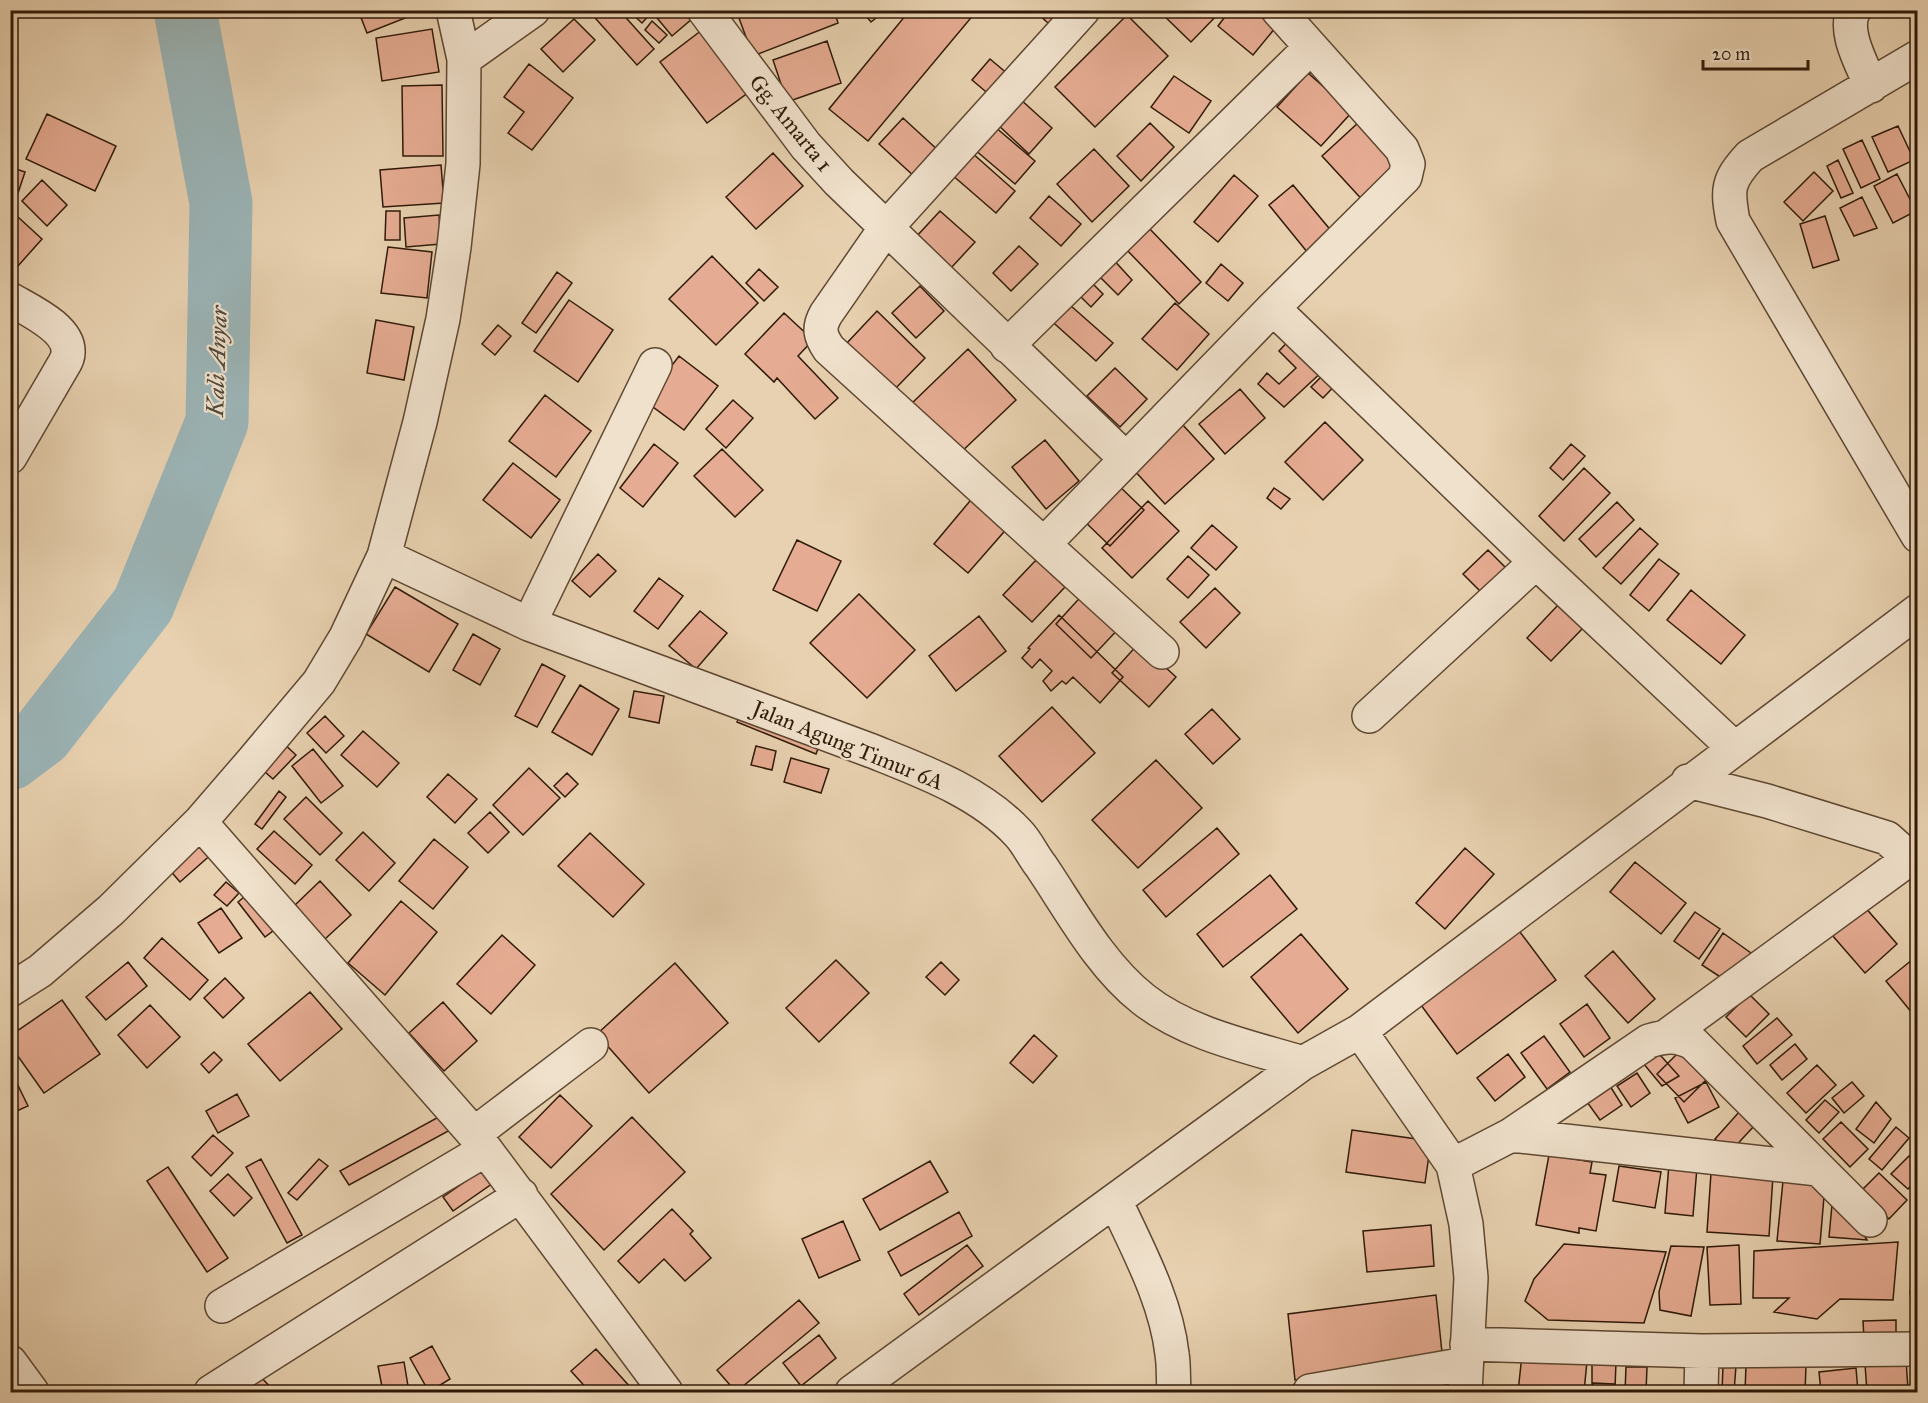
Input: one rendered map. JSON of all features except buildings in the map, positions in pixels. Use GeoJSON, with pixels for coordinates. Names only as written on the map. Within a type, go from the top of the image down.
{"type":"FeatureCollection","features":[{"type":"Feature","properties":{"kind":"street"},"geometry":{"type":"LineString","coordinates":[[10,990],[40,971],[111,910],[200,822],[319,682],[346,637],[384,556],[420,422],[443,319],[463,164],[464,60],[453,10]]}},
{"type":"Feature","properties":{"kind":"street"},"geometry":{"type":"LineString","coordinates":[[464,60],[533,10]]}},
{"type":"Feature","properties":{"kind":"street","name":"Gg. Amarta 1"},"geometry":{"type":"LineString","coordinates":[[704,10],[806,146],[885,229],[1126,459]]}},
{"type":"Feature","properties":{"kind":"street"},"geometry":{"type":"LineString","coordinates":[[1083,10],[885,229],[826,314],[820,329],[822,338],[829,349],[1045,543],[1162,652]]}},
{"type":"Feature","properties":{"kind":"street"},"geometry":{"type":"LineString","coordinates":[[1045,543],[1273,308],[1405,177],[1408,171],[1402,148],[1278,10]]}},
{"type":"Feature","properties":{"kind":"street"},"geometry":{"type":"LineString","coordinates":[[1854,10],[1850,24],[1871,86]]}},
{"type":"Feature","properties":{"kind":"street"},"geometry":{"type":"LineString","coordinates":[[1007,346],[1311,47]]}},
{"type":"Feature","properties":{"kind":"street"},"geometry":{"type":"LineString","coordinates":[[1917,57],[1750,156],[1733,174],[1728,193],[1733,221],[1917,536]]}},
{"type":"Feature","properties":{"kind":"street"},"geometry":{"type":"LineString","coordinates":[[10,299],[55,326],[66,342],[68,353],[63,366],[10,457]]}},
{"type":"Feature","properties":{"kind":"street"},"geometry":{"type":"LineString","coordinates":[[1273,308],[1536,562],[1733,747]]}},
{"type":"Feature","properties":{"kind":"street"},"geometry":{"type":"LineString","coordinates":[[529,624],[655,364]]}},
{"type":"Feature","properties":{"kind":"street","name":"Jalan Agung Timur 6A"},"geometry":{"type":"LineString","coordinates":[[384,556],[529,624],[872,751],[925,772],[979,801],[1018,833],[1112,970],[1144,1000],[1175,1018],[1215,1036],[1303,1063]]}},
{"type":"Feature","properties":{"kind":"street"},"geometry":{"type":"LineString","coordinates":[[1369,716],[1536,562]]}},
{"type":"Feature","properties":{"kind":"street"},"geometry":{"type":"LineString","coordinates":[[852,1392],[1303,1063],[1360,1031],[1733,747],[1917,611]]}},
{"type":"Feature","properties":{"kind":"street"},"geometry":{"type":"LineString","coordinates":[[1457,1162],[1502,1138],[1649,1041],[1668,1035],[1905,862],[1907,856],[1887,838],[1767,801],[1688,782]]}},
{"type":"Feature","properties":{"kind":"street"},"geometry":{"type":"LineString","coordinates":[[200,822],[480,1142],[666,1392]]}},
{"type":"Feature","properties":{"kind":"street"},"geometry":{"type":"LineString","coordinates":[[1360,1031],[1457,1162],[1471,1278],[1466,1367]]}},
{"type":"Feature","properties":{"kind":"street"},"geometry":{"type":"LineString","coordinates":[[1668,1035],[1678,1036],[1693,1043],[1870,1220]]}},
{"type":"Feature","properties":{"kind":"street"},"geometry":{"type":"LineString","coordinates":[[222,1306],[480,1142],[591,1045]]}},
{"type":"Feature","properties":{"kind":"street"},"geometry":{"type":"LineString","coordinates":[[1502,1138],[1818,1169]]}},
{"type":"Feature","properties":{"kind":"street"},"geometry":{"type":"LineString","coordinates":[[210,1392],[521,1195]]}},
{"type":"Feature","properties":{"kind":"street"},"geometry":{"type":"LineString","coordinates":[[1115,1200],[1147,1271],[1164,1318],[1172,1353],[1174,1391]]}},
{"type":"Feature","properties":{"kind":"street"},"geometry":{"type":"LineString","coordinates":[[1310,1391],[1466,1367],[1702,1351],[1917,1349]]}},
{"type":"Feature","properties":{"kind":"street"},"geometry":{"type":"LineString","coordinates":[[1701,1392],[1702,1351]]}},
{"type":"Feature","properties":{"kind":"street"},"geometry":{"type":"LineString","coordinates":[[10,1362],[32,1392]]}},
{"type":"Feature","properties":{"kind":"waterway","name":"Kali Anyar"},"geometry":{"type":"LineString","coordinates":[[10,759],[42,735],[143,605],[217,422],[221,203],[185,10]]}}]}
